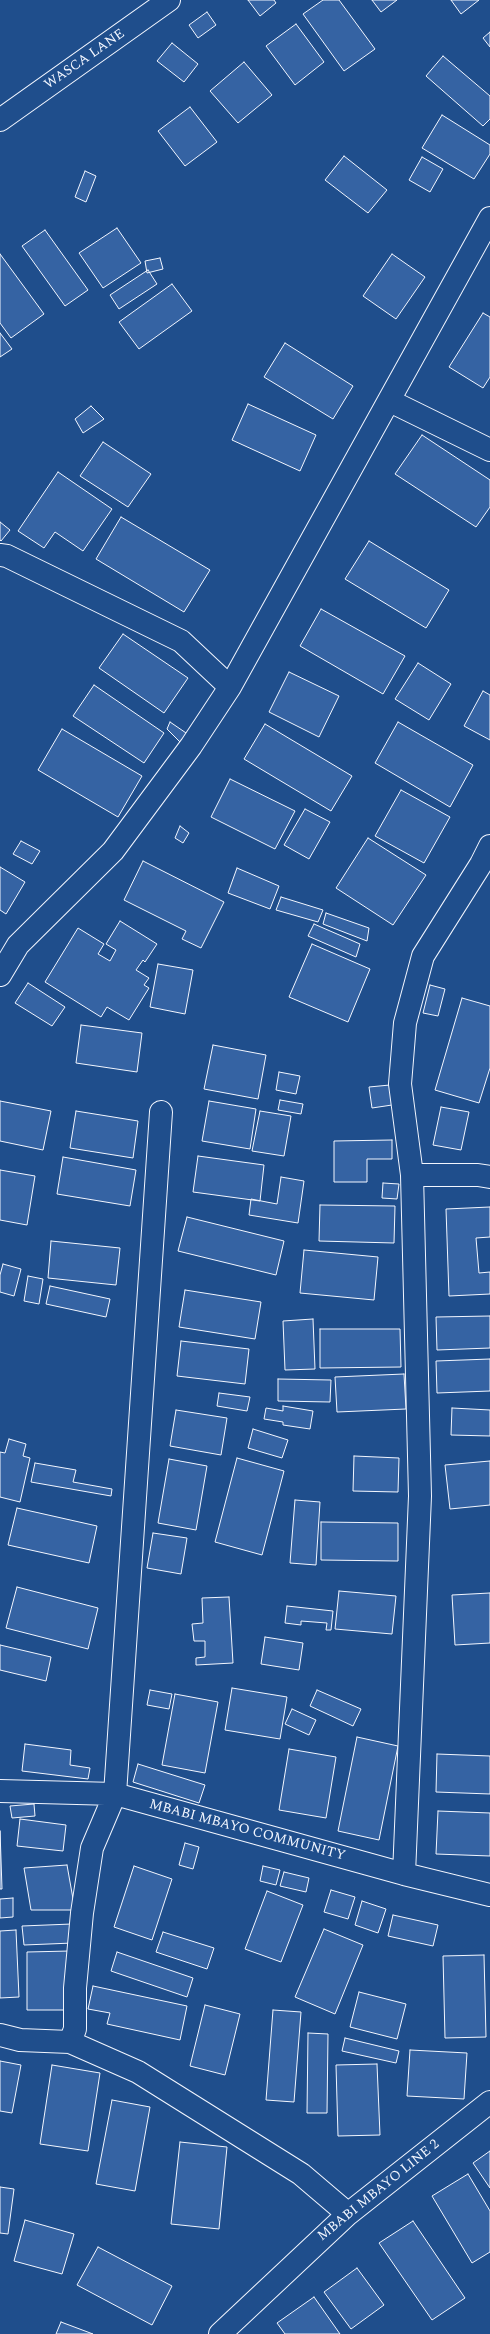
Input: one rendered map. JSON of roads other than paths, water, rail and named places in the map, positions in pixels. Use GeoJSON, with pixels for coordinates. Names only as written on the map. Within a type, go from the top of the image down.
{"type":"FeatureCollection","features":[{"type":"Feature","properties":{"kind":"street","name":"WASCA LANE"},"geometry":{"type":"LineString","coordinates":[[0,120],[169,0]]}},
{"type":"Feature","properties":{"kind":"street"},"geometry":{"type":"LineString","coordinates":[[0,975],[18,945],[113,851],[191,746],[230,687],[390,401],[490,218]]}},
{"type":"Feature","properties":{"kind":"street"},"geometry":{"type":"LineString","coordinates":[[390,401],[490,450]]}},
{"type":"Feature","properties":{"kind":"street"},"geometry":{"type":"LineString","coordinates":[[0,555],[8,556],[181,641],[230,687]]}},
{"type":"Feature","properties":{"kind":"street"},"geometry":{"type":"LineString","coordinates":[[404,1874],[420,1496],[412,1175],[400,1084],[405,1023],[423,956],[487,859]]}},
{"type":"Feature","properties":{"kind":"street"},"geometry":{"type":"LineString","coordinates":[[70,2042],[75,2029],[75,1988],[82,1913],[92,1848],[115,1794],[161,1112]]}},
{"type":"Feature","properties":{"kind":"street"},"geometry":{"type":"LineString","coordinates":[[412,1175],[478,1175],[490,1177]]}},
{"type":"Feature","properties":{"kind":"street","name":"MBABI MBAYO COMMUNITY"},"geometry":{"type":"LineString","coordinates":[[0,1791],[115,1794],[404,1874],[490,1895]]}},
{"type":"Feature","properties":{"kind":"street"},"geometry":{"type":"LineString","coordinates":[[0,2035],[20,2040],[70,2042],[138,2072],[301,2174],[348,2214]]}},
{"type":"Feature","properties":{"kind":"street","name":"MBABI MBAYO LINE 2"},"geometry":{"type":"LineString","coordinates":[[220,2334],[348,2214],[490,2102]]}}]}
